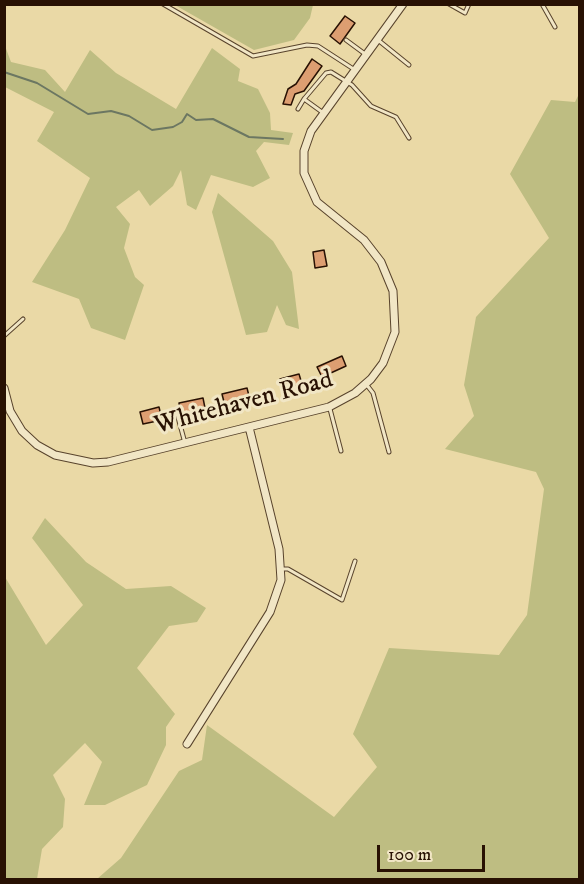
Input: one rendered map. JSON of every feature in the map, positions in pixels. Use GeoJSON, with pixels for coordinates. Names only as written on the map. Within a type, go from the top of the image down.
{"type":"FeatureCollection","features":[{"type":"Feature","properties":{"kind":"street","name":"Whitehaven Road"},"geometry":{"type":"LineString","coordinates":[[4,388],[10,411],[22,431],[37,445],[64,458],[85,462],[108,462],[329,407],[355,393],[366,384],[383,363],[393,339],[396,313],[393,291],[388,275],[364,240],[327,212],[310,189],[304,172],[304,151],[311,131],[403,4]]}},
{"type":"Feature","properties":{"kind":"street"},"geometry":{"type":"LineString","coordinates":[[187,744],[270,612],[278,594],[279,549],[249,427]]}},
{"type":"Feature","properties":{"kind":"lane"},"geometry":{"type":"LineString","coordinates":[[163,4],[253,56],[307,45],[318,46],[355,70]]}},
{"type":"Feature","properties":{"kind":"lane"},"geometry":{"type":"LineString","coordinates":[[449,4],[465,13],[469,4]]}},
{"type":"Feature","properties":{"kind":"lane"},"geometry":{"type":"LineString","coordinates":[[542,4],[555,27]]}},
{"type":"Feature","properties":{"kind":"lane"},"geometry":{"type":"LineString","coordinates":[[346,40],[366,55]]}},
{"type":"Feature","properties":{"kind":"lane"},"geometry":{"type":"LineString","coordinates":[[377,40],[409,65]]}},
{"type":"Feature","properties":{"kind":"lane"},"geometry":{"type":"LineString","coordinates":[[298,109],[326,73],[331,72],[347,81],[371,106],[396,117],[409,138]]}},
{"type":"Feature","properties":{"kind":"lane"},"geometry":{"type":"LineString","coordinates":[[304,99],[324,113]]}},
{"type":"Feature","properties":{"kind":"lane"},"geometry":{"type":"LineString","coordinates":[[4,336],[23,319]]}},
{"type":"Feature","properties":{"kind":"lane"},"geometry":{"type":"LineString","coordinates":[[366,384],[373,393],[389,452]]}},
{"type":"Feature","properties":{"kind":"lane"},"geometry":{"type":"LineString","coordinates":[[329,407],[341,451]]}},
{"type":"Feature","properties":{"kind":"lane"},"geometry":{"type":"LineString","coordinates":[[176,410],[185,443]]}},
{"type":"Feature","properties":{"kind":"lane"},"geometry":{"type":"LineString","coordinates":[[280,568],[288,569],[342,600],[355,561]]}},
{"type":"Feature","properties":{"kind":"shaded area"},"geometry":{"type":"Polygon","coordinates":[[[175,5],[313,5],[310,18],[294,40],[254,50],[175,5]]]}},
{"type":"Feature","properties":{"kind":"shaded area"},"geometry":{"type":"Polygon","coordinates":[[[5,46],[11,62],[45,70],[65,92],[90,50],[116,73],[176,109],[212,48],[240,69],[238,81],[258,89],[270,113],[271,130],[293,133],[289,145],[264,142],[256,151],[270,178],[253,187],[211,175],[196,210],[187,205],[181,170],[173,186],[150,206],[139,190],[116,207],[130,224],[124,248],[135,277],[144,285],[125,340],[91,328],[79,299],[32,282],[65,230],[90,178],[37,141],[54,112],[5,87],[5,46]]]}},
{"type":"Feature","properties":{"kind":"shaded area"},"geometry":{"type":"Polygon","coordinates":[[[579,94],[579,879],[97,879],[121,858],[179,771],[202,760],[207,725],[334,817],[377,767],[353,734],[389,648],[499,655],[527,615],[544,489],[536,472],[445,449],[474,416],[464,385],[476,317],[549,238],[510,174],[551,100],[575,102],[579,94]]]}},
{"type":"Feature","properties":{"kind":"shaded area"},"geometry":{"type":"Polygon","coordinates":[[[218,193],[273,241],[292,272],[299,329],[286,325],[277,305],[267,332],[246,335],[212,212],[218,193]]]}},
{"type":"Feature","properties":{"kind":"shaded area"},"geometry":{"type":"Polygon","coordinates":[[[45,518],[86,562],[126,589],[171,586],[206,608],[197,622],[169,626],[137,668],[175,714],[166,727],[166,745],[147,785],[105,805],[84,805],[102,762],[85,743],[53,775],[65,799],[63,827],[42,849],[37,879],[5,879],[5,577],[46,645],[83,605],[32,538],[45,518]]]}},
{"type":"Feature","properties":{"kind":"building"},"geometry":{"type":"Polygon","coordinates":[[[345,16],[355,23],[340,44],[330,36],[345,16]]]}},
{"type":"Feature","properties":{"kind":"building"},"geometry":{"type":"Polygon","coordinates":[[[312,59],[322,66],[304,91],[295,94],[291,105],[283,104],[288,89],[296,84],[312,59]]]}},
{"type":"Feature","properties":{"kind":"building"},"geometry":{"type":"Polygon","coordinates":[[[324,250],[327,266],[315,268],[313,252],[324,250]]]}},
{"type":"Feature","properties":{"kind":"building"},"geometry":{"type":"Polygon","coordinates":[[[342,356],[346,366],[322,377],[317,367],[342,356]]]}},
{"type":"Feature","properties":{"kind":"building"},"geometry":{"type":"Polygon","coordinates":[[[299,374],[302,384],[283,389],[280,379],[299,374]]]}},
{"type":"Feature","properties":{"kind":"building"},"geometry":{"type":"Polygon","coordinates":[[[247,388],[250,400],[225,406],[222,394],[247,388]]]}},
{"type":"Feature","properties":{"kind":"building"},"geometry":{"type":"Polygon","coordinates":[[[203,398],[205,408],[181,414],[179,403],[203,398]]]}},
{"type":"Feature","properties":{"kind":"building"},"geometry":{"type":"Polygon","coordinates":[[[159,407],[162,420],[143,424],[140,412],[159,407]]]}},
{"type":"Feature","properties":{"kind":"waterway"},"geometry":{"type":"LineString","coordinates":[[4,72],[37,83],[88,114],[111,111],[129,116],[152,130],[173,127],[182,122],[187,114],[196,120],[213,119],[249,137],[283,139]]}}]}
